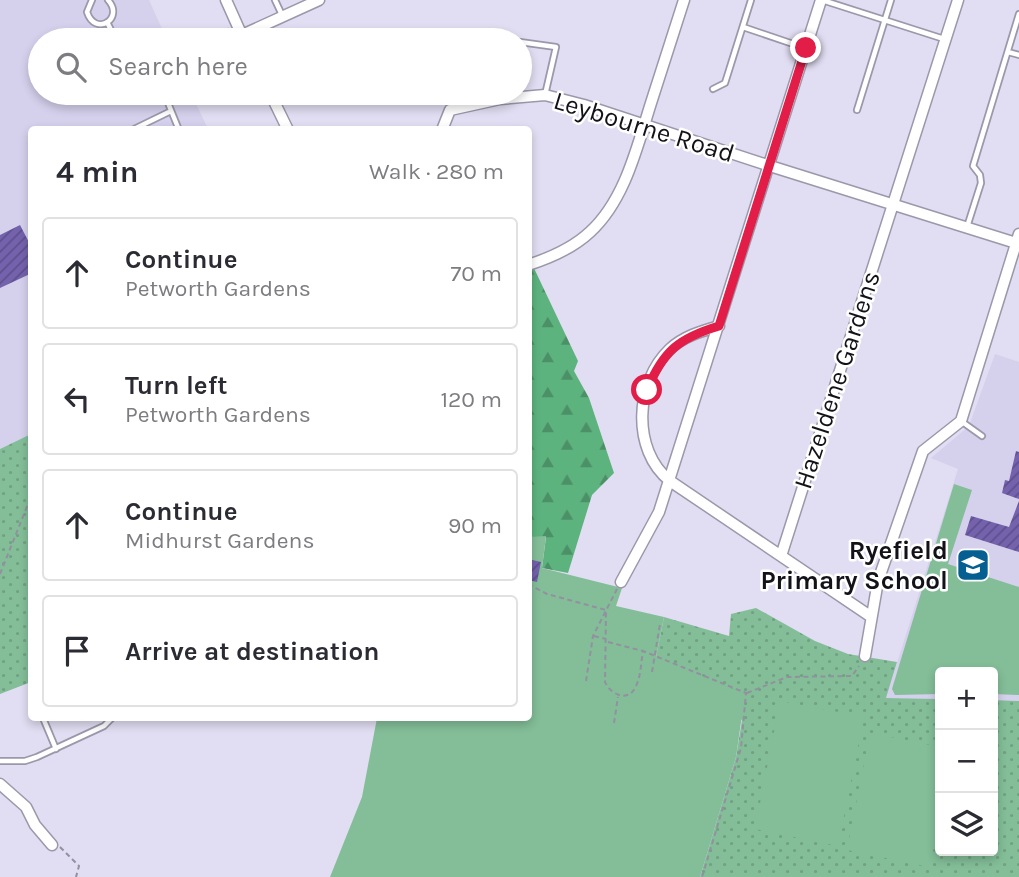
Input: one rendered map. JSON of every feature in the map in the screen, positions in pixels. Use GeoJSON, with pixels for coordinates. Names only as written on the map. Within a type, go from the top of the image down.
{"type":"FeatureCollection","features":[{"type":"Feature","properties":{"kind":"street"},"geometry":{"type":"LineString","coordinates":[[226,0],[239,28]]}},
{"type":"Feature","properties":{"kind":"street"},"geometry":{"type":"LineString","coordinates":[[260,28],[319,0]]}},
{"type":"Feature","properties":{"kind":"street"},"geometry":{"type":"LineString","coordinates":[[532,264],[546,260],[591,231],[612,205],[625,181],[684,0]]}},
{"type":"Feature","properties":{"kind":"street"},"geometry":{"type":"LineString","coordinates":[[621,582],[659,512],[670,481],[821,0]]}},
{"type":"Feature","properties":{"kind":"street","name":"Hazeldene Gardens"},"geometry":{"type":"LineString","coordinates":[[781,556],[958,0]]}},
{"type":"Feature","properties":{"kind":"street","name":"Leybourne Road"},"geometry":{"type":"LineString","coordinates":[[532,97],[545,96],[584,104],[893,205],[967,227],[1018,238]]}},
{"type":"Feature","properties":{"kind":"street"},"geometry":{"type":"LineString","coordinates":[[276,105],[286,126]]}},
{"type":"Feature","properties":{"kind":"street","name":"Leybourne Road"},"geometry":{"type":"LineString","coordinates":[[444,126],[450,110],[473,105]]}},
{"type":"Feature","properties":{"kind":"street"},"geometry":{"type":"LineString","coordinates":[[865,656],[877,580],[923,451],[961,421],[1018,238]]}},
{"type":"Feature","properties":{"kind":"street"},"geometry":{"type":"LineString","coordinates":[[719,326],[691,335],[670,349],[647,390],[642,424],[645,443],[660,473],[870,616]]}},
{"type":"Feature","properties":{"kind":"street"},"geometry":{"type":"LineString","coordinates":[[0,784],[26,807],[35,825],[52,845]]}},
{"type":"Feature","properties":{"kind":"lane"},"geometry":{"type":"LineString","coordinates":[[92,0],[87,12],[91,20],[99,24],[107,22],[114,12],[108,0]]}},
{"type":"Feature","properties":{"kind":"lane"},"geometry":{"type":"LineString","coordinates":[[275,0],[282,16]]}},
{"type":"Feature","properties":{"kind":"lane"},"geometry":{"type":"LineString","coordinates":[[713,89],[725,83],[751,0]]}},
{"type":"Feature","properties":{"kind":"lane"},"geometry":{"type":"LineString","coordinates":[[821,0],[946,39]]}},
{"type":"Feature","properties":{"kind":"lane"},"geometry":{"type":"LineString","coordinates":[[857,110],[891,0]]}},
{"type":"Feature","properties":{"kind":"lane"},"geometry":{"type":"LineString","coordinates":[[967,227],[981,183],[980,175],[973,166],[1019,14]]}},
{"type":"Feature","properties":{"kind":"lane"},"geometry":{"type":"LineString","coordinates":[[107,22],[110,28]]}},
{"type":"Feature","properties":{"kind":"lane"},"geometry":{"type":"LineString","coordinates":[[743,27],[806,48]]}},
{"type":"Feature","properties":{"kind":"lane"},"geometry":{"type":"LineString","coordinates":[[532,44],[556,47],[545,96]]}},
{"type":"Feature","properties":{"kind":"lane"},"geometry":{"type":"LineString","coordinates":[[1009,52],[1019,55]]}},
{"type":"Feature","properties":{"kind":"lane"},"geometry":{"type":"LineString","coordinates":[[169,105],[177,126]]}},
{"type":"Feature","properties":{"kind":"lane"},"geometry":{"type":"LineString","coordinates":[[140,126],[171,111]]}},
{"type":"Feature","properties":{"kind":"lane"},"geometry":{"type":"LineString","coordinates":[[961,421],[982,436]]}},
{"type":"Feature","properties":{"kind":"lane"},"geometry":{"type":"LineString","coordinates":[[44,721],[56,749]]}},
{"type":"Feature","properties":{"kind":"lane"},"geometry":{"type":"LineString","coordinates":[[0,761],[25,761],[56,749],[109,721]]}},
{"type":"Feature","properties":{"kind":"path"},"geometry":{"type":"LineString","coordinates":[[0,574],[28,504]]}},
{"type":"Feature","properties":{"kind":"path"},"geometry":{"type":"LineString","coordinates":[[586,681],[593,636],[621,582]]}},
{"type":"Feature","properties":{"kind":"path"},"geometry":{"type":"LineString","coordinates":[[532,586],[547,594],[606,610]]}},
{"type":"Feature","properties":{"kind":"path"},"geometry":{"type":"LineString","coordinates":[[606,610],[605,682],[609,691],[618,696],[628,695],[636,687],[643,651]]}},
{"type":"Feature","properties":{"kind":"path"},"geometry":{"type":"LineString","coordinates":[[652,672],[660,624]]}},
{"type":"Feature","properties":{"kind":"path"},"geometry":{"type":"LineString","coordinates":[[593,636],[654,655],[746,693],[787,677],[852,676],[865,656]]}},
{"type":"Feature","properties":{"kind":"path"},"geometry":{"type":"LineString","coordinates":[[702,877],[741,748],[746,693]]}},
{"type":"Feature","properties":{"kind":"path"},"geometry":{"type":"LineString","coordinates":[[614,723],[618,696]]}},
{"type":"Feature","properties":{"kind":"path"},"geometry":{"type":"LineString","coordinates":[[52,845],[62,847],[79,866],[76,877]]}},
{"type":"Feature","properties":{"kind":"shaded area"},"geometry":{"type":"Polygon","coordinates":[[[0,0],[149,0],[162,28],[28,28],[28,105],[197,105],[207,126],[28,126],[28,435],[0,449],[0,0]]]}},
{"type":"Feature","properties":{"kind":"shaded area","name":"Ryefield Primary School"},"geometry":{"type":"Polygon","coordinates":[[[995,354],[1019,362],[1019,701],[998,700],[998,667],[935,667],[935,699],[886,698],[958,469],[931,458],[969,426],[995,354]]]}},
{"type":"Feature","properties":{"kind":"green space"},"geometry":{"type":"Polygon","coordinates":[[[532,264],[578,361],[574,371],[589,398],[614,473],[592,495],[568,573],[542,568],[546,537],[532,537],[532,264]]]}},
{"type":"Feature","properties":{"kind":"green space"},"geometry":{"type":"Polygon","coordinates":[[[28,435],[28,683],[0,694],[0,449],[28,435]]]}},
{"type":"Feature","properties":{"kind":"green space"},"geometry":{"type":"Polygon","coordinates":[[[954,484],[972,490],[948,564],[1019,587],[1019,695],[998,694],[998,667],[935,667],[935,694],[895,695],[892,689],[954,484]]]}},
{"type":"Feature","properties":{"kind":"green space"},"geometry":{"type":"Polygon","coordinates":[[[546,536],[542,568],[622,588],[616,606],[664,617],[656,657],[745,694],[736,757],[700,877],[330,877],[362,797],[376,721],[532,721],[532,537],[546,536]]]}},
{"type":"Feature","properties":{"kind":"green space"},"geometry":{"type":"Polygon","coordinates":[[[756,608],[815,641],[848,654],[897,662],[886,698],[935,699],[935,856],[998,856],[998,700],[1019,701],[1019,877],[700,877],[736,757],[742,720],[656,657],[664,617],[729,636],[731,614],[756,608]]]}},
{"type":"Feature","properties":{"kind":"green space"},"geometry":{"type":"Polygon","coordinates":[[[780,701],[864,717],[838,846],[755,829],[780,701]]]}},
{"type":"Feature","properties":{"kind":"green space"},"geometry":{"type":"Polygon","coordinates":[[[870,733],[935,746],[935,838],[929,867],[847,850],[870,733]]]}},
{"type":"Feature","properties":{"kind":"building"},"geometry":{"type":"Polygon","coordinates":[[[20,225],[28,240],[28,275],[0,288],[0,235],[20,225]]]}},
{"type":"Feature","properties":{"kind":"building"},"geometry":{"type":"Polygon","coordinates":[[[1016,451],[1019,452],[1019,499],[1002,493],[1005,480],[1009,481],[1016,451]]]}},
{"type":"Feature","properties":{"kind":"building"},"geometry":{"type":"Polygon","coordinates":[[[1019,501],[1019,552],[965,535],[971,516],[1009,527],[1019,501]]]}},
{"type":"Feature","properties":{"kind":"building"},"geometry":{"type":"Polygon","coordinates":[[[532,560],[541,562],[537,582],[532,581],[532,560]]]}},
{"type":"Feature","properties":{"kind":"place","name":"Ryefield Primary School"},"geometry":{"type":"Point","coordinates":[973,565]}},
{"type":"Feature","properties":{"kind":"route"},"geometry":{"type":"LineString","coordinates":[[647,390],[653,374],[670,349],[684,339],[719,326],[806,48]]}}]}
